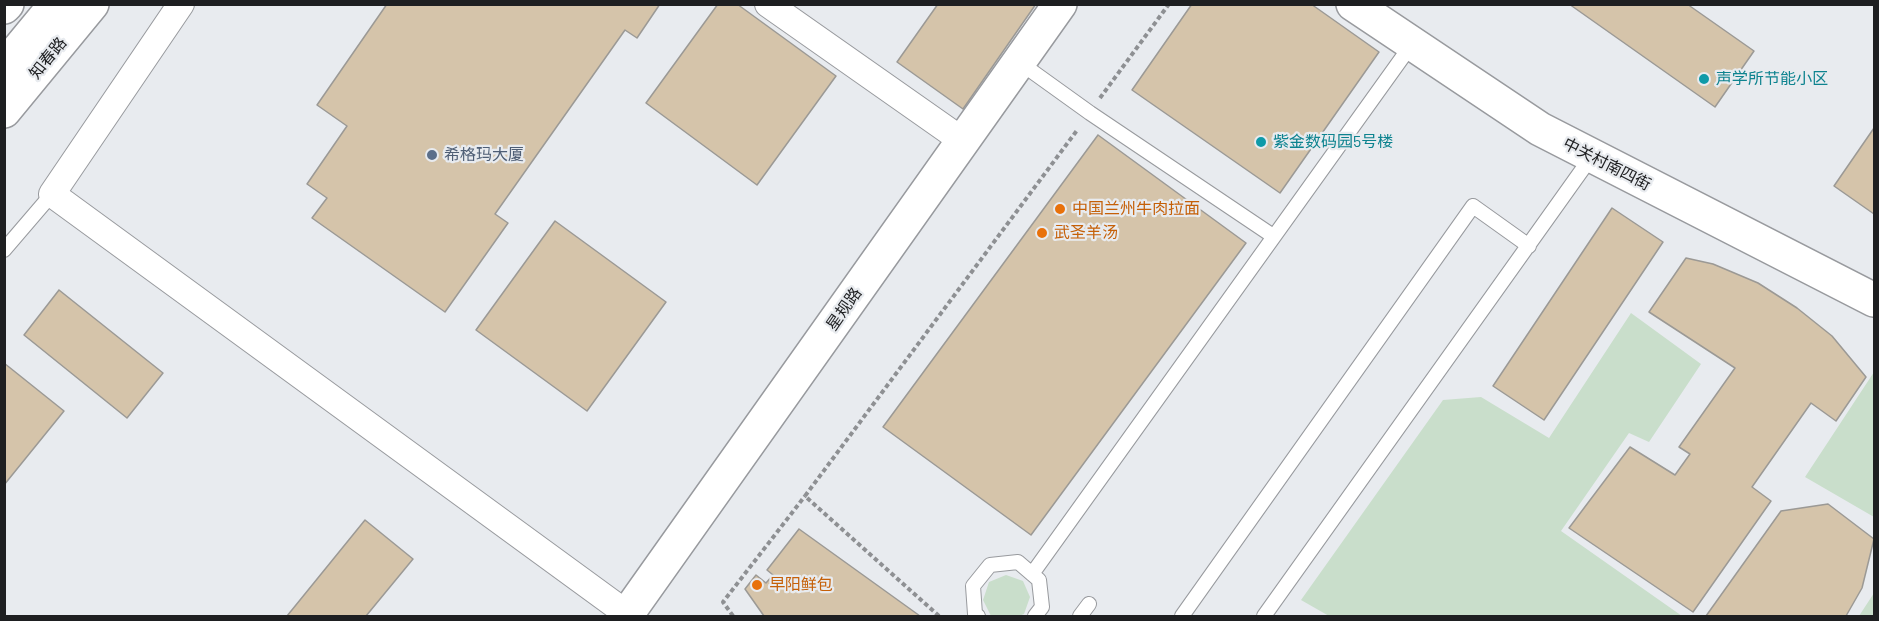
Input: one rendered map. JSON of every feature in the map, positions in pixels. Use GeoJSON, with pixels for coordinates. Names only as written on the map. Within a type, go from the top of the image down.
{"type":"FeatureCollection","features":[{"type":"Feature","properties":{"kind":"street","name":"知春路"},"geometry":{"type":"LineString","coordinates":[[4,67],[56,4]]}},
{"type":"Feature","properties":{"kind":"street","name":"知春路"},"geometry":{"type":"LineString","coordinates":[[4,111],[92,4]]}},
{"type":"Feature","properties":{"kind":"street"},"geometry":{"type":"LineString","coordinates":[[181,4],[52,194],[629,615]]}},
{"type":"Feature","properties":{"kind":"street"},"geometry":{"type":"LineString","coordinates":[[768,4],[963,141]]}},
{"type":"Feature","properties":{"kind":"street","name":"星规路"},"geometry":{"type":"LineString","coordinates":[[629,615],[1060,4]]}},
{"type":"Feature","properties":{"kind":"street","name":"中关村南四街"},"geometry":{"type":"LineString","coordinates":[[1353,4],[1540,129],[1875,300]]}},
{"type":"Feature","properties":{"kind":"lane"},"geometry":{"type":"LineString","coordinates":[[1032,574],[1413,44]]}},
{"type":"Feature","properties":{"kind":"lane"},"geometry":{"type":"LineString","coordinates":[[1019,62],[1090,113],[1273,236]]}},
{"type":"Feature","properties":{"kind":"lane"},"geometry":{"type":"LineString","coordinates":[[1264,616],[1592,156]]}},
{"type":"Feature","properties":{"kind":"lane"},"geometry":{"type":"LineString","coordinates":[[4,250],[52,194]]}},
{"type":"Feature","properties":{"kind":"lane"},"geometry":{"type":"LineString","coordinates":[[1182,616],[1473,206],[1528,246]]}},
{"type":"Feature","properties":{"kind":"lane"},"geometry":{"type":"LineString","coordinates":[[978,616],[975,614],[973,586],[990,565],[1018,562],[1039,580],[1042,607],[1035,616]]}},
{"type":"Feature","properties":{"kind":"lane"},"geometry":{"type":"LineString","coordinates":[[1080,616],[1089,604]]}},
{"type":"Feature","properties":{"kind":"path"},"geometry":{"type":"LineString","coordinates":[[733,616],[723,602],[1090,113],[1169,4]]}},
{"type":"Feature","properties":{"kind":"path"},"geometry":{"type":"LineString","coordinates":[[805,495],[939,616]]}},
{"type":"Feature","properties":{"kind":"green space"},"geometry":{"type":"Polygon","coordinates":[[[1631,313],[1701,364],[1649,442],[1629,433],[1561,531],[1682,616],[1329,616],[1301,600],[1443,400],[1481,397],[1549,438],[1631,313]]]}},
{"type":"Feature","properties":{"kind":"green space"},"geometry":{"type":"Polygon","coordinates":[[[1874,372],[1874,517],[1805,477],[1874,372]]]}},
{"type":"Feature","properties":{"kind":"green space"},"geometry":{"type":"Polygon","coordinates":[[[1006,575],[1023,581],[1030,597],[1024,614],[991,616],[983,600],[989,582],[1006,575]]]}},
{"type":"Feature","properties":{"kind":"green space"},"geometry":{"type":"Polygon","coordinates":[[[1874,593],[1874,616],[1859,616],[1874,593]]]}},
{"type":"Feature","properties":{"kind":"building","name":"希格玛大厦"},"geometry":{"type":"Polygon","coordinates":[[[387,4],[660,4],[637,38],[625,30],[495,214],[508,223],[445,312],[312,218],[327,198],[307,184],[347,126],[317,105],[387,4]]]}},
{"type":"Feature","properties":{"kind":"building"},"geometry":{"type":"Polygon","coordinates":[[[718,4],[737,4],[836,76],[757,185],[646,103],[718,4]]]}},
{"type":"Feature","properties":{"kind":"building"},"geometry":{"type":"Polygon","coordinates":[[[938,4],[1036,4],[963,109],[897,62],[938,4]]]}},
{"type":"Feature","properties":{"kind":"building","name":"紫金数码园5号楼"},"geometry":{"type":"Polygon","coordinates":[[[1192,4],[1311,4],[1379,52],[1280,193],[1132,90],[1192,4]]]}},
{"type":"Feature","properties":{"kind":"building","name":"声学所节能小区"},"geometry":{"type":"Polygon","coordinates":[[[1569,4],[1687,4],[1754,51],[1715,107],[1569,4]]]}},
{"type":"Feature","properties":{"kind":"building"},"geometry":{"type":"Polygon","coordinates":[[[1874,128],[1874,214],[1834,186],[1874,128]]]}},
{"type":"Feature","properties":{"kind":"building"},"geometry":{"type":"Polygon","coordinates":[[[1098,135],[1246,243],[1031,535],[883,427],[1098,135]]]}},
{"type":"Feature","properties":{"kind":"building"},"geometry":{"type":"Polygon","coordinates":[[[1612,208],[1663,242],[1544,420],[1493,386],[1612,208]]]}},
{"type":"Feature","properties":{"kind":"building"},"geometry":{"type":"Polygon","coordinates":[[[555,221],[666,302],[587,411],[476,330],[555,221]]]}},
{"type":"Feature","properties":{"kind":"building"},"geometry":{"type":"Polygon","coordinates":[[[1686,258],[1713,264],[1758,283],[1797,308],[1832,336],[1866,377],[1836,421],[1811,403],[1752,487],[1771,501],[1693,612],[1569,528],[1630,447],[1675,475],[1690,454],[1679,447],[1735,368],[1649,312],[1686,258]]]}},
{"type":"Feature","properties":{"kind":"building"},"geometry":{"type":"Polygon","coordinates":[[[59,290],[163,373],[127,418],[24,335],[59,290]]]}},
{"type":"Feature","properties":{"kind":"building"},"geometry":{"type":"Polygon","coordinates":[[[4,363],[64,411],[4,485],[4,363]]]}},
{"type":"Feature","properties":{"kind":"building"},"geometry":{"type":"Polygon","coordinates":[[[1828,504],[1874,539],[1862,588],[1846,616],[1706,616],[1781,511],[1828,504]]]}},
{"type":"Feature","properties":{"kind":"building"},"geometry":{"type":"Polygon","coordinates":[[[365,520],[413,559],[366,616],[287,616],[365,520]]]}},
{"type":"Feature","properties":{"kind":"building"},"geometry":{"type":"Polygon","coordinates":[[[799,529],[920,616],[764,616],[745,589],[756,575],[766,583],[773,575],[767,570],[799,529]]]}},
{"type":"Feature","properties":{"kind":"place","name":"声学所节能小区"},"geometry":{"type":"Point","coordinates":[1704,79]}},
{"type":"Feature","properties":{"kind":"place","name":"紫金数码园5号楼"},"geometry":{"type":"Point","coordinates":[1261,142]}},
{"type":"Feature","properties":{"kind":"place","name":"希格玛大厦"},"geometry":{"type":"Point","coordinates":[432,155]}},
{"type":"Feature","properties":{"kind":"place","name":"中国兰州牛肉拉面"},"geometry":{"type":"Point","coordinates":[1060,209]}},
{"type":"Feature","properties":{"kind":"place","name":"武圣羊汤"},"geometry":{"type":"Point","coordinates":[1042,233]}},
{"type":"Feature","properties":{"kind":"place","name":"早阳鲜包"},"geometry":{"type":"Point","coordinates":[757,585]}}]}
